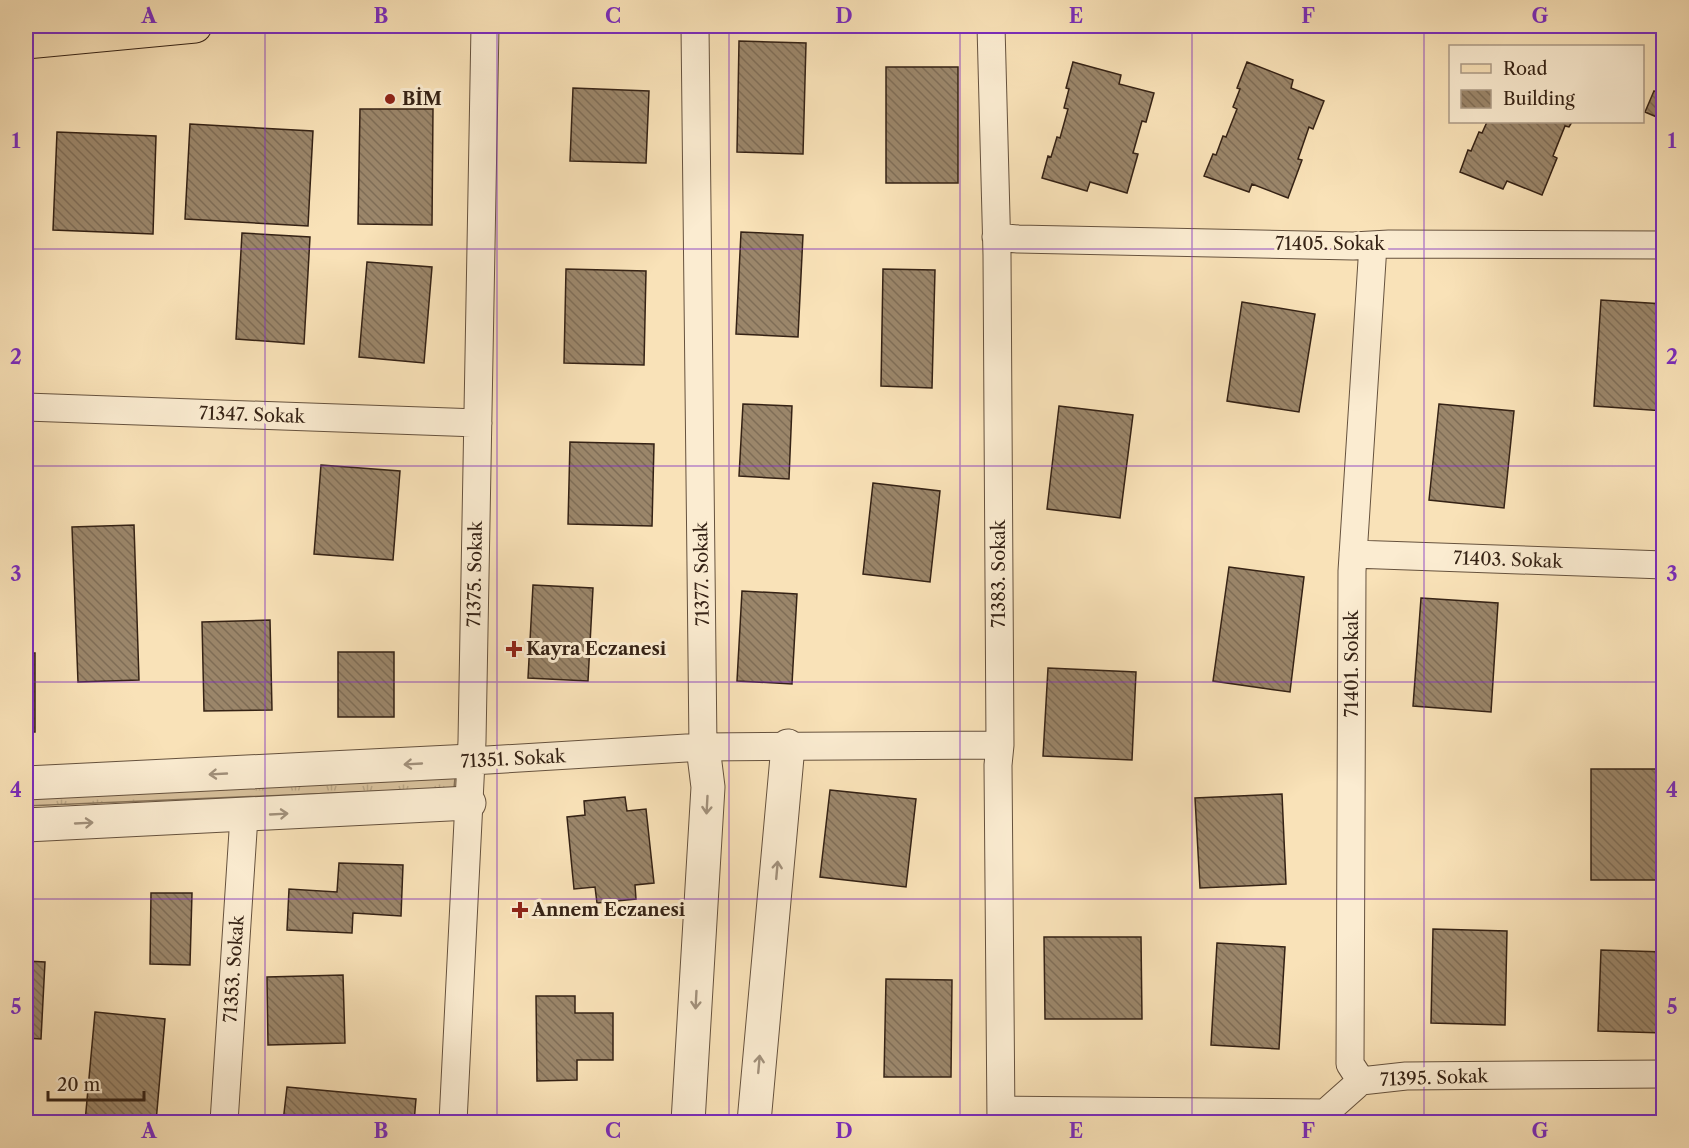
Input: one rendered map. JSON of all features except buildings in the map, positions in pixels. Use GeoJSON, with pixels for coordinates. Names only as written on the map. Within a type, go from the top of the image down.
{"type":"FeatureCollection","features":[{"type":"Feature","properties":{"kind":"main road"},"geometry":{"type":"LineString","coordinates":[[26,42],[195,26]]}},
{"type":"Feature","properties":{"kind":"street","name":"71375. Sokak"},"geometry":{"type":"LineString","coordinates":[[453,1122],[471,761],[485,26]]}},
{"type":"Feature","properties":{"kind":"street","name":"71377. Sokak"},"geometry":{"type":"LineString","coordinates":[[688,1122],[708,787],[703,747],[695,26]]}},
{"type":"Feature","properties":{"kind":"street","name":"71383. Sokak"},"geometry":{"type":"LineString","coordinates":[[991,26],[996,237],[1001,1116]]}},
{"type":"Feature","properties":{"kind":"street","name":"71405. Sokak"},"geometry":{"type":"LineString","coordinates":[[996,237],[1341,246],[1664,245]]}},
{"type":"Feature","properties":{"kind":"street","name":"71401. Sokak"},"geometry":{"type":"LineString","coordinates":[[1361,1081],[1350,1064],[1353,554],[1373,245]]}},
{"type":"Feature","properties":{"kind":"street","name":"71347. Sokak"},"geometry":{"type":"LineString","coordinates":[[26,407],[478,423]]}},
{"type":"Feature","properties":{"kind":"street","name":"71403. Sokak"},"geometry":{"type":"LineString","coordinates":[[1353,554],[1664,565]]}},
{"type":"Feature","properties":{"kind":"street"},"geometry":{"type":"LineString","coordinates":[[754,1122],[789,746]]}},
{"type":"Feature","properties":{"kind":"street","name":"71351. Sokak"},"geometry":{"type":"LineString","coordinates":[[26,783],[703,747],[1000,746]]}},
{"type":"Feature","properties":{"kind":"street"},"geometry":{"type":"LineString","coordinates":[[26,825],[244,816],[469,803]]}},
{"type":"Feature","properties":{"kind":"street","name":"71353. Sokak"},"geometry":{"type":"LineString","coordinates":[[224,1122],[244,816]]}},
{"type":"Feature","properties":{"kind":"street","name":"71395. Sokak"},"geometry":{"type":"LineString","coordinates":[[1001,1116],[1325,1113],[1361,1081],[1406,1076],[1664,1074]]}},
{"type":"Feature","properties":{"kind":"green space"},"geometry":{"type":"Polygon","coordinates":[[[455,778],[454,788],[26,806],[26,799],[455,778]]]}},
{"type":"Feature","properties":{"kind":"place","name":"BİM"},"geometry":{"type":"Point","coordinates":[390,99]}},
{"type":"Feature","properties":{"kind":"place","name":"Kayra Eczanesi"},"geometry":{"type":"Point","coordinates":[514,649]}},
{"type":"Feature","properties":{"kind":"place","name":"Annem Eczanesi"},"geometry":{"type":"Point","coordinates":[520,910]}}]}
